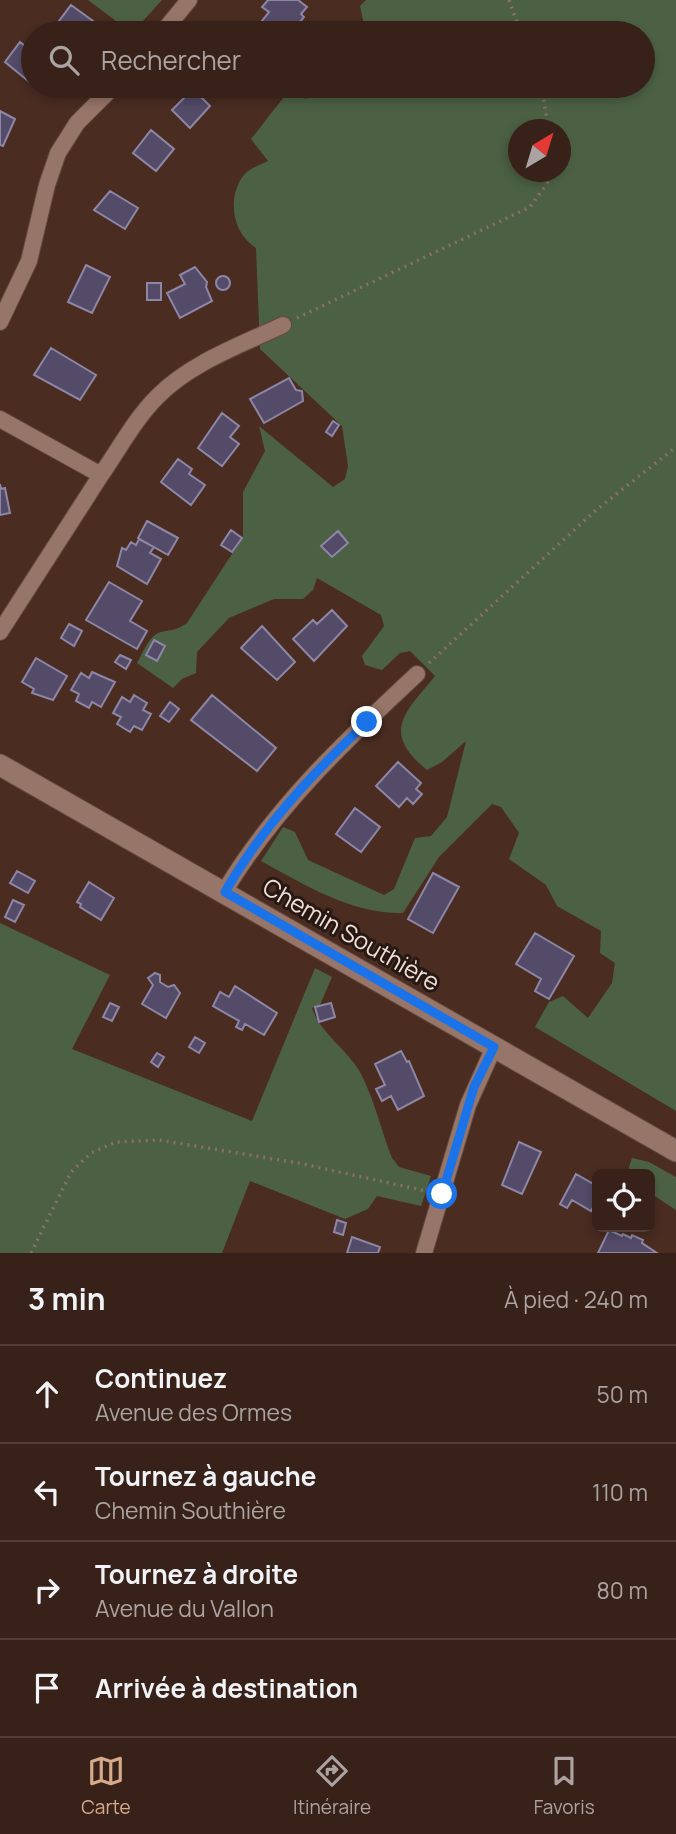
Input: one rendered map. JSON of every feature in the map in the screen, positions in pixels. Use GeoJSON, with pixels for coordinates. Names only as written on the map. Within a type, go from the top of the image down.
{"type":"FeatureCollection","features":[{"type":"Feature","properties":{"kind":"street"},"geometry":{"type":"LineString","coordinates":[[172,21],[189,0]]}},
{"type":"Feature","properties":{"kind":"street"},"geometry":{"type":"LineString","coordinates":[[0,322],[29,261],[47,185],[58,153],[77,124],[102,98]]}},
{"type":"Feature","properties":{"kind":"street"},"geometry":{"type":"LineString","coordinates":[[0,632],[146,409],[170,385],[199,366],[282,325]]}},
{"type":"Feature","properties":{"kind":"street"},"geometry":{"type":"LineString","coordinates":[[0,419],[101,475]]}},
{"type":"Feature","properties":{"kind":"street"},"geometry":{"type":"LineString","coordinates":[[225,892],[256,842],[283,806],[417,674]]}},
{"type":"Feature","properties":{"kind":"street","name":"Chemin Southière"},"geometry":{"type":"LineString","coordinates":[[0,765],[676,1151]]}},
{"type":"Feature","properties":{"kind":"street"},"geometry":{"type":"LineString","coordinates":[[424,1253],[471,1096],[494,1047]]}},
{"type":"Feature","properties":{"kind":"path"},"geometry":{"type":"LineString","coordinates":[[509,0],[517,21]]}},
{"type":"Feature","properties":{"kind":"path"},"geometry":{"type":"LineString","coordinates":[[543,98],[547,119]]}},
{"type":"Feature","properties":{"kind":"path"},"geometry":{"type":"LineString","coordinates":[[282,325],[530,207],[548,182]]}},
{"type":"Feature","properties":{"kind":"path"},"geometry":{"type":"LineString","coordinates":[[417,674],[595,511],[676,447]]}},
{"type":"Feature","properties":{"kind":"path"},"geometry":{"type":"LineString","coordinates":[[31,1253],[71,1172],[91,1153],[116,1142],[159,1140],[298,1163],[442,1194]]}},
{"type":"Feature","properties":{"kind":"green space"},"geometry":{"type":"Polygon","coordinates":[[[88,0],[162,0],[143,21],[116,21],[88,0]]]}},
{"type":"Feature","properties":{"kind":"green space"},"geometry":{"type":"Polygon","coordinates":[[[366,0],[676,0],[676,1111],[535,1027],[549,1002],[563,996],[588,1018],[612,983],[615,963],[600,953],[601,931],[557,906],[546,885],[509,859],[519,833],[501,807],[492,804],[439,857],[403,913],[365,909],[347,903],[261,861],[283,827],[295,832],[308,860],[384,895],[394,889],[415,838],[431,836],[447,817],[466,741],[442,762],[427,770],[404,745],[402,723],[414,701],[435,676],[410,651],[400,653],[382,670],[365,665],[362,656],[384,626],[381,615],[317,578],[313,590],[303,599],[274,599],[229,618],[197,652],[196,673],[182,679],[173,688],[137,663],[153,637],[187,623],[243,537],[243,492],[265,451],[259,426],[333,487],[345,479],[348,466],[342,426],[260,349],[256,248],[242,235],[235,217],[234,198],[241,179],[250,170],[268,161],[251,139],[283,98],[655,98],[655,21],[363,21],[360,6],[366,0]]]}},
{"type":"Feature","properties":{"kind":"green space"},"geometry":{"type":"Polygon","coordinates":[[[0,923],[110,975],[72,1049],[252,1121],[315,968],[332,977],[320,1005],[312,1008],[327,1033],[360,1072],[392,1158],[399,1167],[431,1176],[421,1206],[377,1196],[368,1209],[345,1219],[250,1181],[222,1253],[0,1253],[0,923]]]}},
{"type":"Feature","properties":{"kind":"green space"},"geometry":{"type":"Polygon","coordinates":[[[632,1158],[649,1162],[676,1177],[676,1210],[655,1196],[655,1169],[629,1167],[632,1158]]]}},
{"type":"Feature","properties":{"kind":"building"},"geometry":{"type":"Polygon","coordinates":[[[268,0],[298,0],[307,7],[301,14],[304,17],[301,21],[262,21],[269,12],[262,7],[268,0]]]}},
{"type":"Feature","properties":{"kind":"building"},"geometry":{"type":"Polygon","coordinates":[[[71,5],[93,21],[59,21],[71,5]]]}},
{"type":"Feature","properties":{"kind":"building"},"geometry":{"type":"Polygon","coordinates":[[[20,42],[21,43],[21,75],[5,62],[20,42]]]}},
{"type":"Feature","properties":{"kind":"building"},"geometry":{"type":"Polygon","coordinates":[[[184,98],[202,98],[210,106],[190,128],[172,110],[184,98]]]}},
{"type":"Feature","properties":{"kind":"building"},"geometry":{"type":"Polygon","coordinates":[[[0,111],[15,119],[3,146],[0,145],[0,111]]]}},
{"type":"Feature","properties":{"kind":"building"},"geometry":{"type":"Polygon","coordinates":[[[151,130],[174,149],[156,171],[133,153],[151,130]]]}},
{"type":"Feature","properties":{"kind":"building"},"geometry":{"type":"Polygon","coordinates":[[[110,191],[138,208],[125,229],[94,210],[110,191]]]}},
{"type":"Feature","properties":{"kind":"building"},"geometry":{"type":"Polygon","coordinates":[[[86,265],[110,277],[92,313],[68,302],[86,265]]]}},
{"type":"Feature","properties":{"kind":"building"},"geometry":{"type":"Polygon","coordinates":[[[195,267],[207,282],[206,287],[212,301],[180,318],[167,293],[185,284],[180,275],[195,267]]]}},
{"type":"Feature","properties":{"kind":"building"},"geometry":{"type":"Polygon","coordinates":[[[220,276],[226,276],[230,283],[226,290],[220,290],[216,286],[216,280],[220,276]]]}},
{"type":"Feature","properties":{"kind":"building"},"geometry":{"type":"Polygon","coordinates":[[[147,283],[161,283],[161,300],[147,300],[147,283]]]}},
{"type":"Feature","properties":{"kind":"building"},"geometry":{"type":"Polygon","coordinates":[[[51,348],[96,375],[80,400],[34,375],[51,348]]]}},
{"type":"Feature","properties":{"kind":"building"},"geometry":{"type":"Polygon","coordinates":[[[289,378],[296,390],[302,391],[303,401],[264,423],[250,399],[289,378]]]}},
{"type":"Feature","properties":{"kind":"building"},"geometry":{"type":"Polygon","coordinates":[[[222,413],[239,426],[230,437],[239,444],[222,466],[198,448],[222,413]]]}},
{"type":"Feature","properties":{"kind":"building"},"geometry":{"type":"Polygon","coordinates":[[[333,421],[339,425],[332,436],[326,432],[333,421]]]}},
{"type":"Feature","properties":{"kind":"building"},"geometry":{"type":"Polygon","coordinates":[[[178,459],[192,469],[189,474],[205,485],[191,505],[161,482],[178,459]]]}},
{"type":"Feature","properties":{"kind":"building"},"geometry":{"type":"Polygon","coordinates":[[[0,484],[1,489],[5,488],[10,513],[0,515],[0,484]]]}},
{"type":"Feature","properties":{"kind":"building"},"geometry":{"type":"Polygon","coordinates":[[[147,521],[178,538],[168,555],[138,538],[147,521]]]}},
{"type":"Feature","properties":{"kind":"building"},"geometry":{"type":"Polygon","coordinates":[[[231,530],[242,538],[232,552],[221,545],[231,530]]]}},
{"type":"Feature","properties":{"kind":"building"},"geometry":{"type":"Polygon","coordinates":[[[338,531],[348,543],[332,557],[321,546],[338,531]]]}},
{"type":"Feature","properties":{"kind":"building"},"geometry":{"type":"Polygon","coordinates":[[[139,539],[154,547],[150,553],[161,559],[147,584],[117,566],[122,548],[126,550],[131,542],[136,545],[139,539]]]}},
{"type":"Feature","properties":{"kind":"building"},"geometry":{"type":"Polygon","coordinates":[[[109,582],[142,601],[130,621],[147,631],[137,649],[86,620],[109,582]]]}},
{"type":"Feature","properties":{"kind":"building"},"geometry":{"type":"Polygon","coordinates":[[[332,610],[347,626],[314,661],[293,639],[313,620],[317,624],[332,610]]]}},
{"type":"Feature","properties":{"kind":"building"},"geometry":{"type":"Polygon","coordinates":[[[69,624],[82,631],[74,646],[61,638],[69,624]]]}},
{"type":"Feature","properties":{"kind":"building"},"geometry":{"type":"Polygon","coordinates":[[[262,626],[295,662],[277,680],[241,648],[262,626]]]}},
{"type":"Feature","properties":{"kind":"building"},"geometry":{"type":"Polygon","coordinates":[[[154,640],[165,646],[157,661],[146,655],[154,640]]]}},
{"type":"Feature","properties":{"kind":"building"},"geometry":{"type":"Polygon","coordinates":[[[120,655],[131,660],[126,669],[115,662],[120,655]]]}},
{"type":"Feature","properties":{"kind":"building"},"geometry":{"type":"Polygon","coordinates":[[[36,658],[67,676],[53,700],[32,693],[34,689],[22,682],[36,658]]]}},
{"type":"Feature","properties":{"kind":"building"},"geometry":{"type":"Polygon","coordinates":[[[92,672],[115,682],[101,707],[92,702],[89,708],[76,701],[79,694],[71,690],[81,673],[89,678],[92,672]]]}},
{"type":"Feature","properties":{"kind":"building"},"geometry":{"type":"Polygon","coordinates":[[[134,695],[147,703],[143,710],[151,714],[142,730],[134,726],[130,732],[117,724],[121,717],[113,713],[122,697],[130,702],[134,695]]]}},
{"type":"Feature","properties":{"kind":"building"},"geometry":{"type":"Polygon","coordinates":[[[212,695],[276,748],[257,771],[191,720],[212,695]]]}},
{"type":"Feature","properties":{"kind":"building"},"geometry":{"type":"Polygon","coordinates":[[[170,702],[179,709],[169,722],[160,716],[170,702]]]}},
{"type":"Feature","properties":{"kind":"building"},"geometry":{"type":"Polygon","coordinates":[[[398,762],[421,783],[416,789],[422,794],[413,804],[407,798],[399,807],[376,786],[398,762]]]}},
{"type":"Feature","properties":{"kind":"building"},"geometry":{"type":"Polygon","coordinates":[[[355,808],[380,827],[361,852],[336,834],[355,808]]]}},
{"type":"Feature","properties":{"kind":"building"},"geometry":{"type":"Polygon","coordinates":[[[17,871],[35,881],[28,893],[10,883],[17,871]]]}},
{"type":"Feature","properties":{"kind":"building"},"geometry":{"type":"Polygon","coordinates":[[[433,873],[459,887],[433,933],[408,919],[433,873]]]}},
{"type":"Feature","properties":{"kind":"building"},"geometry":{"type":"Polygon","coordinates":[[[89,882],[114,898],[101,920],[80,907],[81,904],[77,902],[89,882]]]}},
{"type":"Feature","properties":{"kind":"building"},"geometry":{"type":"Polygon","coordinates":[[[13,900],[24,905],[15,922],[5,917],[13,900]]]}},
{"type":"Feature","properties":{"kind":"building"},"geometry":{"type":"Polygon","coordinates":[[[535,933],[574,956],[549,999],[535,991],[541,979],[516,964],[535,933]]]}},
{"type":"Feature","properties":{"kind":"building"},"geometry":{"type":"Polygon","coordinates":[[[155,973],[160,975],[160,982],[168,987],[174,985],[180,993],[166,1018],[142,1004],[153,985],[148,978],[155,973]]]}},
{"type":"Feature","properties":{"kind":"building"},"geometry":{"type":"Polygon","coordinates":[[[235,986],[277,1013],[264,1035],[245,1024],[242,1030],[236,1027],[239,1021],[213,1006],[220,992],[229,997],[235,986]]]}},
{"type":"Feature","properties":{"kind":"building"},"geometry":{"type":"Polygon","coordinates":[[[110,1003],[119,1007],[112,1021],[103,1017],[110,1003]]]}},
{"type":"Feature","properties":{"kind":"building"},"geometry":{"type":"Polygon","coordinates":[[[331,1003],[335,1017],[319,1022],[315,1007],[331,1003]]]}},
{"type":"Feature","properties":{"kind":"building"},"geometry":{"type":"Polygon","coordinates":[[[195,1037],[205,1043],[199,1053],[189,1047],[195,1037]]]}},
{"type":"Feature","properties":{"kind":"building"},"geometry":{"type":"Polygon","coordinates":[[[401,1051],[407,1062],[409,1061],[424,1096],[398,1110],[391,1096],[382,1101],[376,1089],[385,1085],[375,1064],[401,1051]]]}},
{"type":"Feature","properties":{"kind":"building"},"geometry":{"type":"Polygon","coordinates":[[[157,1053],[164,1057],[158,1067],[151,1062],[157,1053]]]}},
{"type":"Feature","properties":{"kind":"building"},"geometry":{"type":"Polygon","coordinates":[[[519,1142],[541,1152],[522,1194],[502,1185],[519,1142]]]}},
{"type":"Feature","properties":{"kind":"building"},"geometry":{"type":"Polygon","coordinates":[[[576,1174],[592,1183],[591,1211],[572,1200],[567,1208],[560,1204],[576,1174]]]}},
{"type":"Feature","properties":{"kind":"building"},"geometry":{"type":"Polygon","coordinates":[[[337,1220],[346,1223],[343,1235],[334,1232],[337,1220]]]}},
{"type":"Feature","properties":{"kind":"building"},"geometry":{"type":"Polygon","coordinates":[[[608,1232],[613,1232],[643,1240],[642,1243],[657,1253],[598,1253],[608,1232]]]}},
{"type":"Feature","properties":{"kind":"building"},"geometry":{"type":"Polygon","coordinates":[[[352,1237],[380,1247],[378,1253],[347,1253],[352,1237]]]}},
{"type":"Feature","properties":{"kind":"route"},"geometry":{"type":"LineString","coordinates":[[367,722],[283,806],[256,842],[225,892],[494,1047],[474,1087],[442,1194]]}}]}
